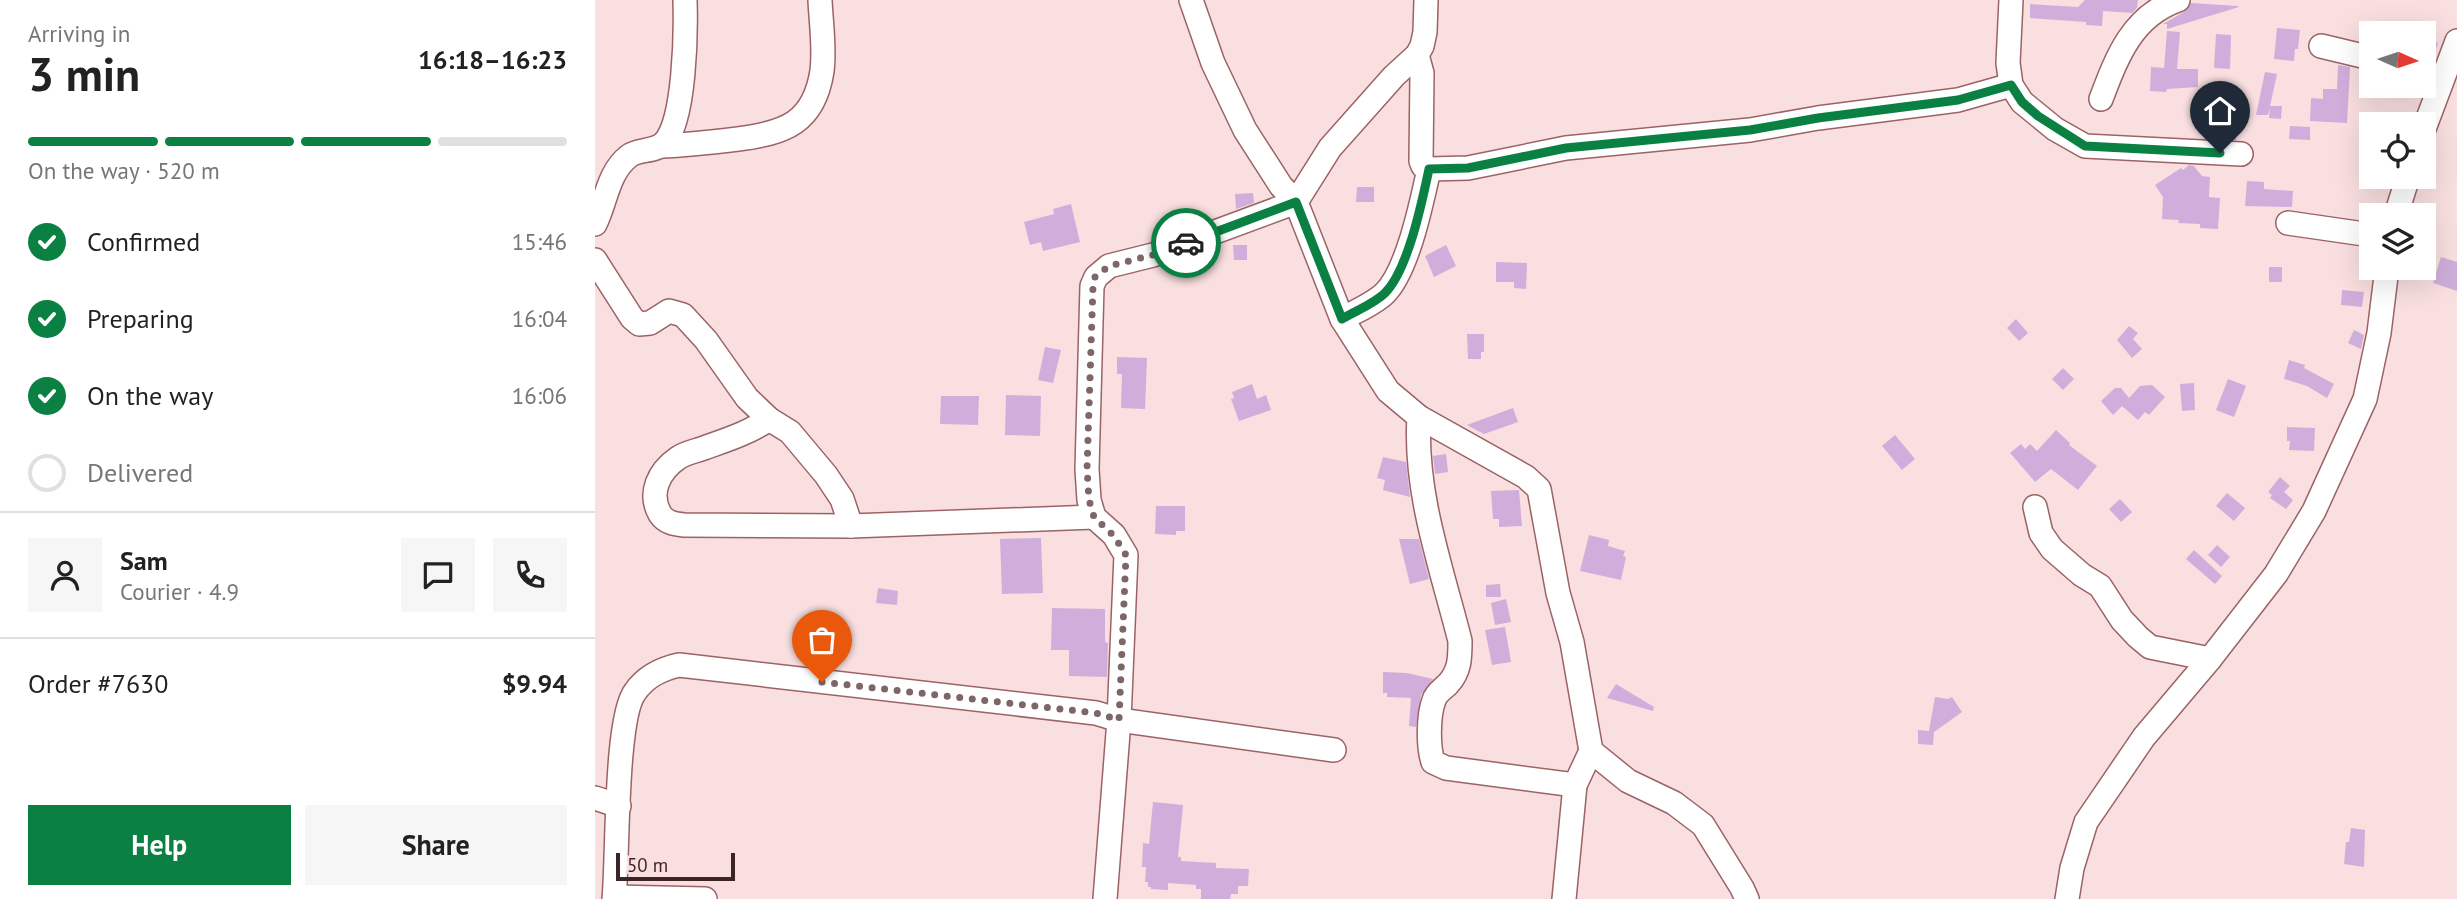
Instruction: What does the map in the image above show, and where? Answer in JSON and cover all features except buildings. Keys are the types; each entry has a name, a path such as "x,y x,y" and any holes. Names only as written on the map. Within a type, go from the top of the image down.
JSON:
{"street":[{"path":"662,146 672,132 678,112 685,0"},
{"path":"595,224 611,181 631,154 662,146 764,136 797,122 809,110 820,82 820,0"},
{"path":"1191,0 1213,63 1245,130 1281,186 1296,202 1342,319 1388,391 1419,417 1525,477 1539,489 1558,593 1572,642 1591,751 1575,785 1564,899"},
{"path":"1105,899 1119,720 1126,555 1114,536 1094,517 1089,500 1087,469 1095,277 1109,266 1153,255 1296,202 1336,140 1394,76 1417,55 1425,32 1426,0"},
{"path":"2011,0 2008,63 2011,85 2022,102 2038,116 2085,146 2241,154"},
{"path":"2101,99 2120,51 2160,6 2178,0"},
{"path":"2436,73 2457,41"},
{"path":"2321,46 2359,55"},
{"path":"1417,55 1422,73 1421,161 1423,166 1429,169 1468,168 1566,148 1750,130 1818,118 1958,100 2011,85"},
{"path":"1342,319 1382,296 1390,287 1415,231 1429,169"},
{"path":"2288,223 2359,233"},
{"path":"595,260 632,318 639,324 650,323 669,311 683,315 706,340 747,398 769,419 790,432 826,475 842,499 852,526"},
{"path":"2067,899 2072,868 2086,822 2144,737 2210,659 2276,573 2314,512 2365,399 2379,333 2386,280"},
{"path":"1419,417 1417,443 1422,488 1460,641 1460,660 1456,674 1433,701 1429,749 1433,762 1446,768 1575,785"},
{"path":"769,419 747,432 679,457 663,471 655,487 657,507 663,518 684,525 852,526 1094,517"},
{"path":"2035,507 2041,533 2052,549 2082,575 2100,586 2122,620 2138,637 2150,647 2210,659"},
{"path":"705,899 615,898 624,723 633,693 652,674 679,664 1096,713 1119,720 1334,750"},
{"path":"1591,751 1628,781 1674,803 1703,825 1747,899"},
{"path":"595,798 619,806"}],"way so far":[{"path":"822,682 1096,713 1119,720 1126,555 1114,536 1094,517 1089,500 1087,469 1093,286 1095,277 1109,266 1186,243"}],"route":[{"path":"1186,243 1296,202 1342,319 1382,296 1390,287 1415,231 1429,169 1468,168 1566,148 1750,130 1818,118 1958,100 2011,85 2022,102 2038,116 2085,146 2220,153"}]}
